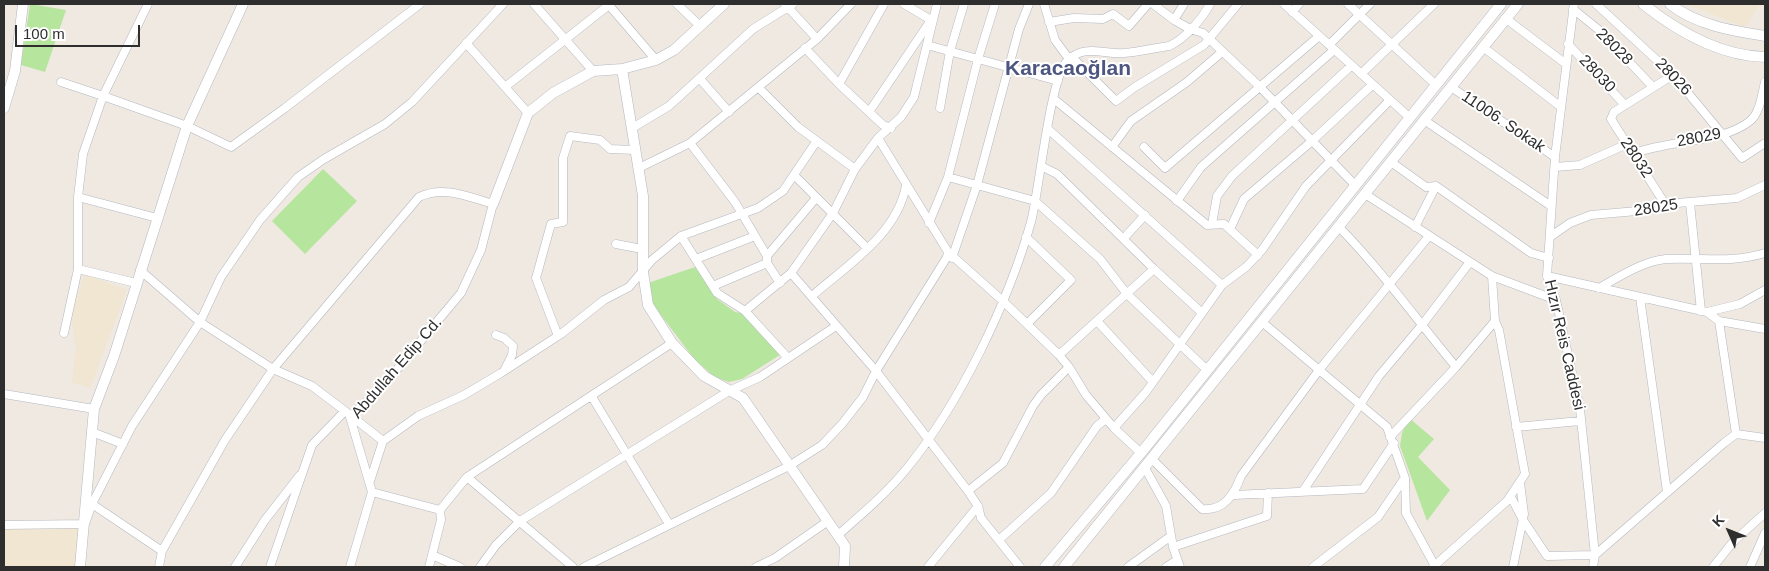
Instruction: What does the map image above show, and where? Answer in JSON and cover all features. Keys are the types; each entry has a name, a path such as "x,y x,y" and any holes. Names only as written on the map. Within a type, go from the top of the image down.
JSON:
{"main road":[{"path":"4,108 15,71 23,4"},
{"path":"80,567 94,409 114,356 187,126 243,4"},
{"path":"493,204 528,113 553,93 593,71 622,69 656,60 674,50 724,4"},
{"path":"1045,567 1141,454 1435,84 1501,4"},
{"path":"1064,567 1518,4"},
{"path":"1644,4 1665,21 1706,42 1744,56 1765,57"},
{"path":"1670,4 1679,11 1728,30 1765,36"},
{"path":"622,69 634,127 634,150 643,196 642,272 648,305 672,343 704,376 743,398 845,546 844,567"}],"street":[{"path":"64,333 78,269 78,197 83,154 104,96 148,4"},
{"path":"61,82 187,126 230,147 285,108 420,4"},
{"path":"4,525 85,524 92,504 123,444 200,322 221,277 260,220 298,177 324,159 385,124 412,102 503,4"},
{"path":"534,4 593,71"},
{"path":"505,86 609,4 656,60"},
{"path":"677,4 700,26"},
{"path":"639,168 690,143 806,48 851,4"},
{"path":"839,84 884,4"},
{"path":"904,4 931,20"},
{"path":"745,311 791,273 833,213 855,169 878,138 901,117 914,97 931,20 937,4"},
{"path":"940,108 950,51 964,4"},
{"path":"929,223 948,177 978,59 995,4"},
{"path":"584,567 789,466 822,445 863,398 876,371 950,255 977,185 1008,67 1019,29 1029,4"},
{"path":"1044,4 1056,40 1070,58 1116,102 1135,87 1204,45 1238,4"},
{"path":"1049,22 1074,18 1103,19 1113,14 1130,26 1148,4"},
{"path":"1174,20 1184,4"},
{"path":"838,536 907,469 929,439 1004,302 1026,237 1035,201 1058,81 1061,71 1070,58 1078,52 1086,51 1123,54 1169,46 1176,43 1190,29 1210,4"},
{"path":"1284,4 1409,117"},
{"path":"1292,12 1299,4"},
{"path":"1348,4 1435,84"},
{"path":"1178,201 1201,167 1275,104 1331,48 1370,4"},
{"path":"1361,74 1434,4"},
{"name":"28026","path":"1596,4 1673,75 1725,134 1742,158 1765,143"},
{"path":"634,127 669,106 753,29 789,5 816,39"},
{"path":"1158,5 1174,20 1190,29 1203,33 1209,38 1259,86 1355,186"},
{"name":"Hızır Reis Caddesi","path":"1574,6 1555,157 1547,276 1556,300 1580,420 1595,554 1593,567"},
{"name":"28028","path":"1574,6 1654,87"},
{"path":"1506,18 1566,64"},
{"path":"869,112 931,20"},
{"path":"1144,147 1165,168 1318,36"},
{"path":"466,44 528,113"},
{"path":"927,44 1058,81"},
{"name":"28030","path":"1568,44 1625,105"},
{"path":"1483,47 1561,107"},
{"path":"806,48 839,84 883,125 891,128"},
{"path":"1112,147 1131,121 1187,82 1222,52"},
{"path":"1212,224 1217,196 1232,176 1351,66"},
{"path":"1625,105 1673,75"},
{"path":"700,79 729,112"},
{"name":"28029","path":"1634,153 1653,146 1725,134 1751,121 1759,107 1765,82"},
{"path":"1230,229 1244,199 1312,141 1372,85"},
{"name":"11006. Sokak","path":"1451,87 1555,157"},
{"path":"759,88 798,127 855,169"},
{"path":"1054,99 1206,225 1224,224 1258,254"},
{"path":"1114,428 1153,382 1178,344 1222,285 1246,267 1258,254 1306,186 1390,100"},
{"name":"28032","path":"1625,105 1614,112 1611,119 1665,204"},
{"path":"1424,120 1551,206"},
{"path":"1048,129 1222,285"},
{"path":"558,336 536,278 551,224 563,222 563,158 570,136 600,140 610,150 634,150"},
{"path":"878,138 950,255 1004,302 1059,355 1070,367 1086,395 1114,428 1141,454"},
{"path":"370,481 383,441 418,416 464,395 558,336 604,300 629,287 652,260 681,236 758,208 784,191 796,176 816,142"},
{"path":"690,143 741,213 780,283"},
{"path":"1555,167 1580,165 1627,144"},
{"path":"1391,162 1426,187 1436,186 1531,254 1549,258"},
{"path":"1041,166 1057,174 1201,312"},
{"path":"796,176 867,248"},
{"path":"948,177 1035,201 1100,259 1127,294 1207,370"},
{"path":"812,296 867,248 891,222 906,185"},
{"name":"28025","path":"1550,236 1570,223 1591,215 1637,211 1665,204 1737,198 1765,185"},
{"path":"1415,227 1436,186"},
{"path":"159,567 162,551 225,440 273,369 419,197 431,191 452,192 493,204"},
{"path":"1365,194 1492,276 1556,300"},
{"path":"78,197 157,218"},
{"path":"713,286 767,260 816,198"},
{"path":"1690,203 1704,311"},
{"name":"Abdullah Edip Cd.","path":"350,567 372,492 347,414 384,385 461,293 481,250 493,204"},
{"path":"1124,238 1144,215"},
{"path":"1338,227 1371,259 1388,285 1456,367"},
{"path":"681,236 717,293 745,311 788,358"},
{"path":"696,259 755,236"},
{"path":"1234,495 1241,476 1319,370 1429,236"},
{"path":"1026,237 1071,280 1027,324"},
{"path":"616,244 642,249"},
{"path":"1599,288 1650,263 1665,259 1719,261 1765,253"},
{"path":"1303,491 1379,376 1422,326 1470,262"},
{"path":"78,269 136,283"},
{"path":"1059,355 1154,269"},
{"path":"140,270 200,322 273,369 312,386 383,441"},
{"path":"791,273 876,371 929,439 978,506 981,518 1000,539 1020,567"},
{"path":"1262,322 1387,427 1405,478 1406,513 1434,566 1483,525 1511,497 1525,474 1499,330 1495,321 1492,276"},
{"path":"1547,276 1704,311 1719,321 1765,329"},
{"path":"1704,311 1740,304 1765,290"},
{"path":"1640,297 1667,492"},
{"path":"1097,321 1153,382"},
{"path":"1152,459 1202,509 1213,510 1234,495 1363,489 1392,440 1495,321"},
{"path":"1719,321 1736,434"},
{"path":"480,567 496,545 520,521 729,391 760,377 836,326"},
{"path":"496,336 504,338 513,346 512,355 504,371"},
{"path":"429,567 441,520 440,510 467,477 672,343"},
{"path":"968,491 1003,463 1033,406 1041,395 1070,367"},
{"path":"4,394 94,409"},
{"path":"592,397 670,524"},
{"path":"270,567 312,445 347,414"},
{"path":"1000,539 1051,493 1097,426 1106,419"},
{"path":"1516,427 1580,420"},
{"path":"92,432 123,444"},
{"path":"1511,497 1523,520 1547,556 1595,554 1736,434 1765,438"},
{"path":"1145,468 1163,500 1179,564"},
{"path":"235,567 265,520 304,469"},
{"path":"467,477 573,567"},
{"path":"1313,567 1378,517 1405,478"},
{"path":"1513,567 1524,514 1520,483"},
{"path":"372,492 440,510"},
{"path":"1173,546 1267,516 1268,493"},
{"path":"92,504 162,551"},
{"path":"928,567 978,506"},
{"path":"1713,567 1733,542 1764,516"},
{"path":"756,567 775,558 828,521"},
{"path":"1750,567 1765,533"},
{"path":"1128,567 1171,536"},
{"path":"432,555 460,567"},
{"path":"770,567 775,558"},
{"path":"1166,567 1179,564 1188,567"}],"shaded area":[{"path":"1686,4 1760,4 1745,27"},
{"path":"84,274 127,290 90,388 72,382 76,347 71,318"},
{"path":"76,527 84,535 79,567 4,567 4,528"}],"green space":[{"path":"30,4 66,10 45,72 21,65"},
{"path":"323,169 357,201 305,254 272,221"},
{"path":"695,267 717,299 735,312 746,314 783,353 742,379 729,382 715,377 695,360 651,302 648,283"},
{"path":"1409,418 1434,439 1418,457 1450,490 1427,521 1400,446 1402,433"}],"district":[{"name":"Karacaoğlan","path":"1068,69"}]}
